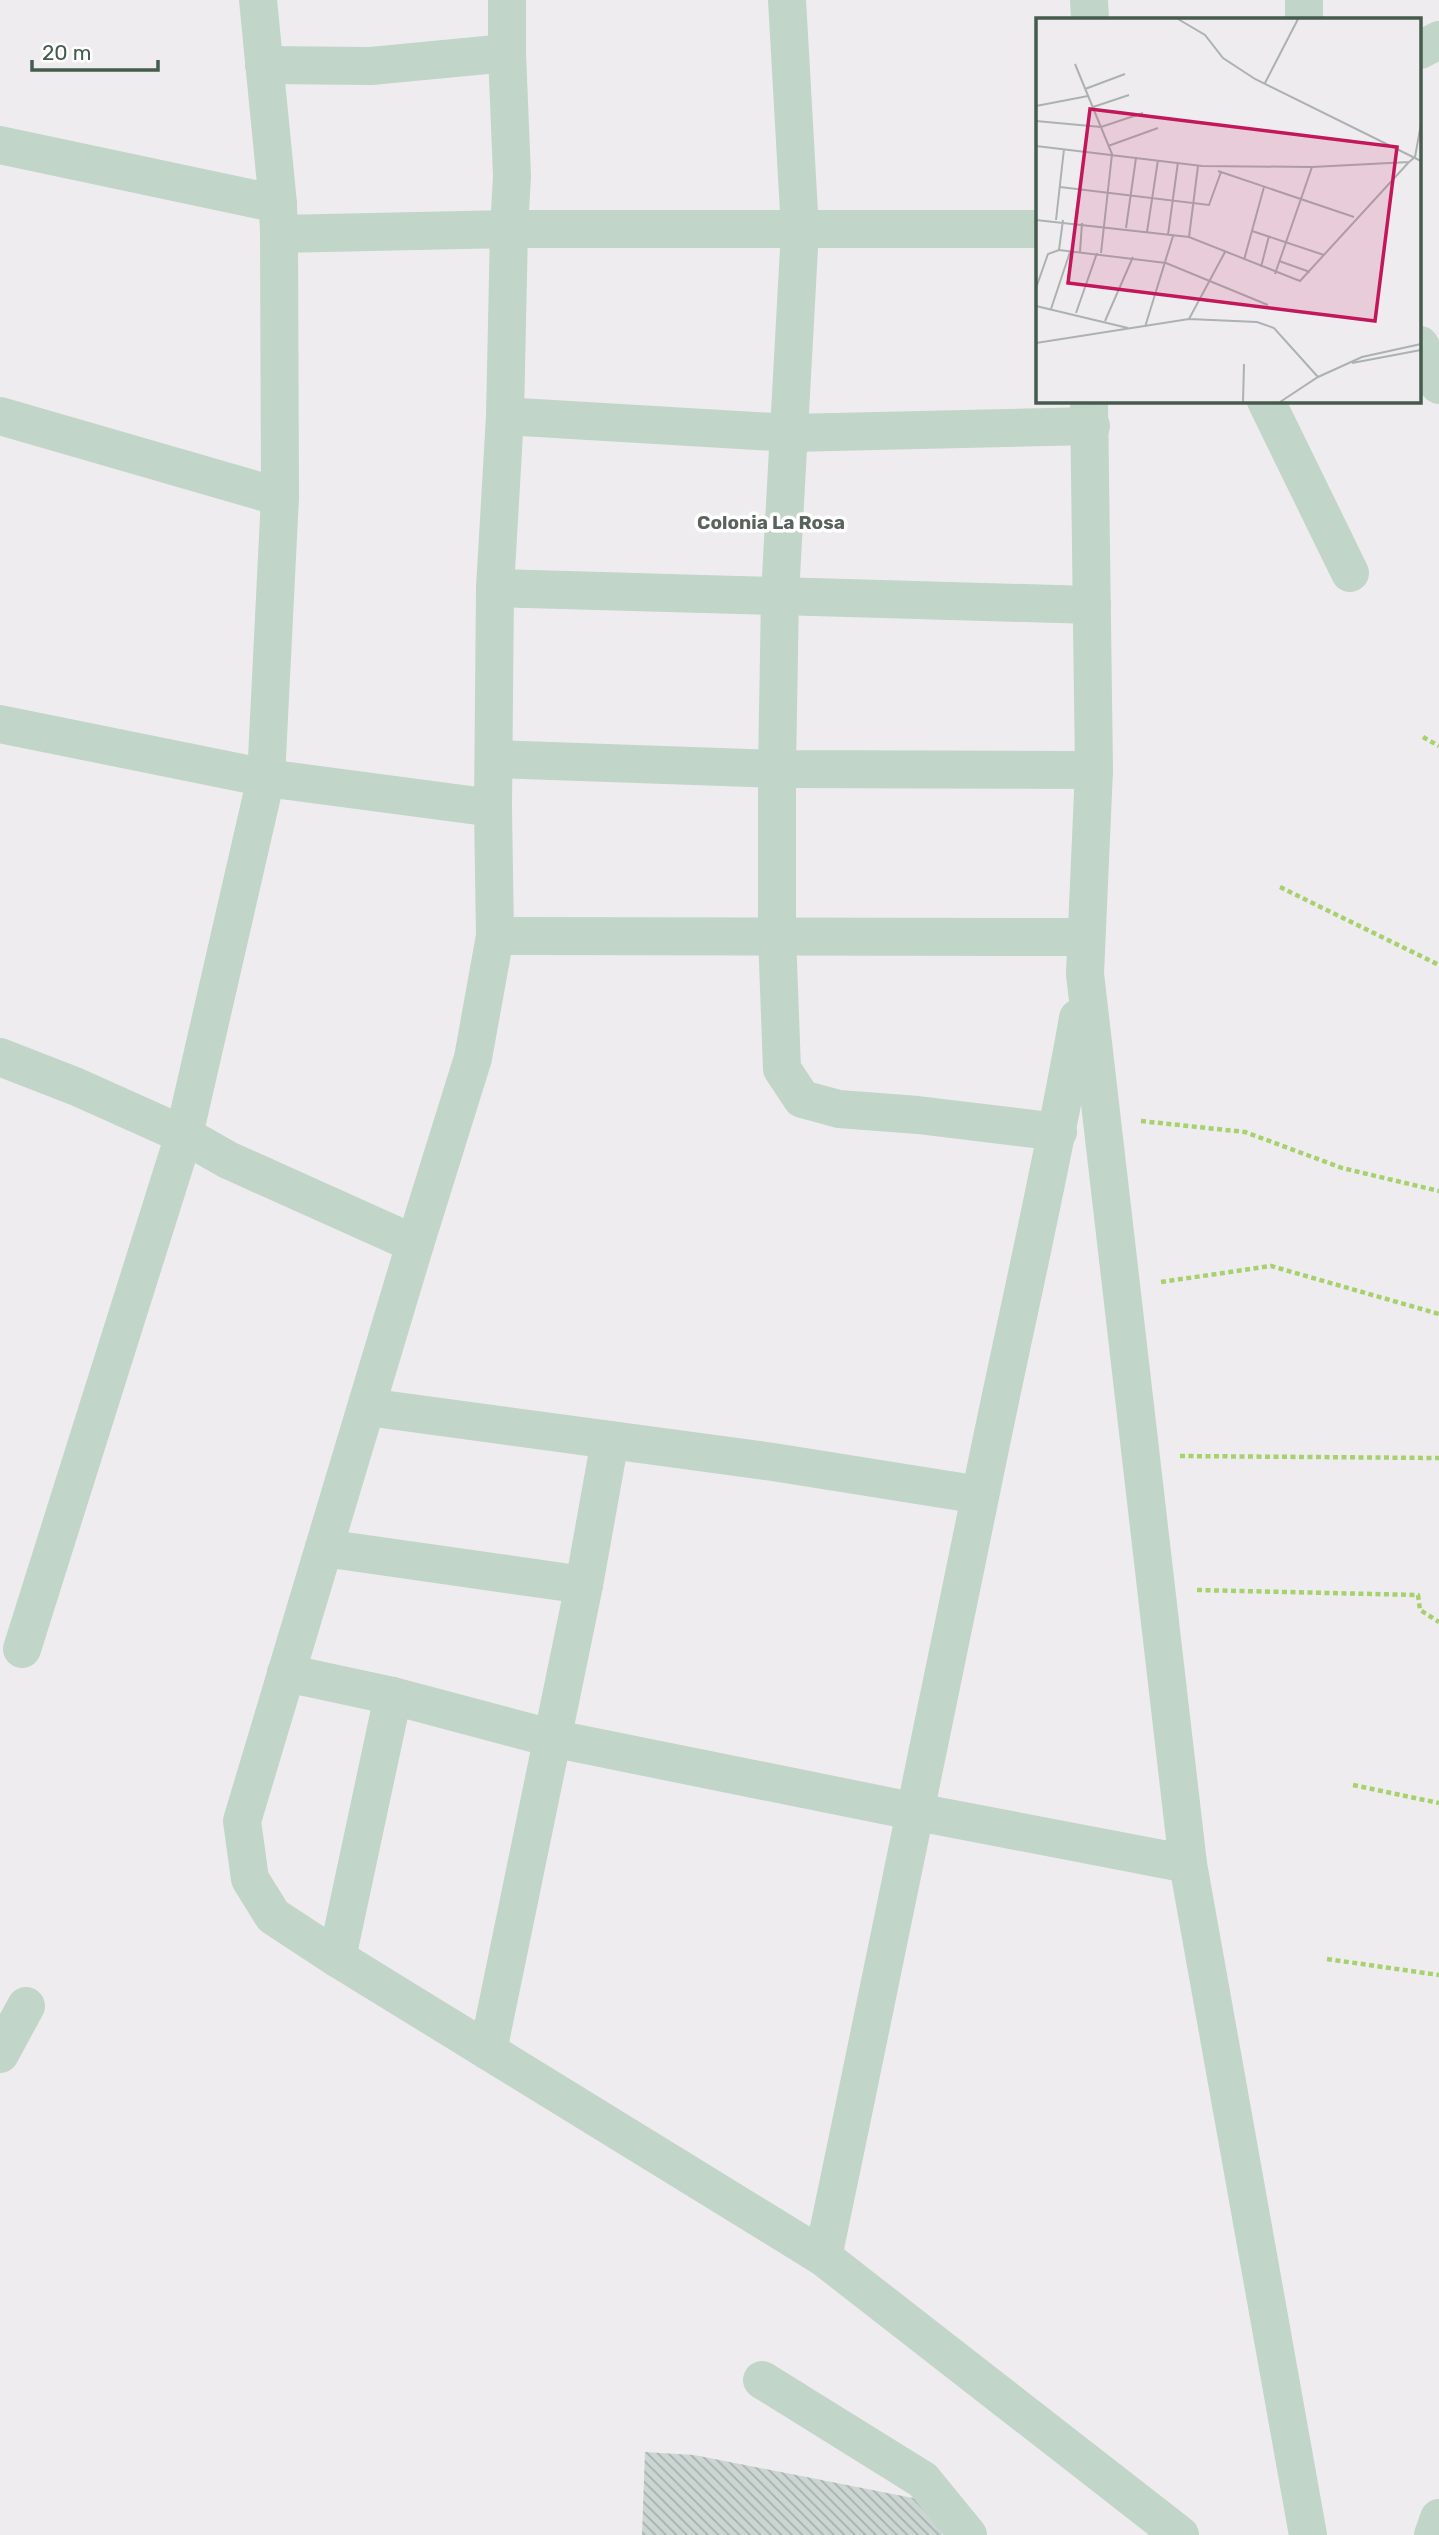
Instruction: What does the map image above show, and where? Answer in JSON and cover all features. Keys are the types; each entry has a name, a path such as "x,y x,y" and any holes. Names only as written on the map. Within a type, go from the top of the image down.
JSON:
{"street":[{"path":"22,1649 184,1135 266,778 280,497 278,219 258,0"},
{"path":"507,0 512,176 505,415 495,588 492,808 495,936 473,1058 242,1821 250,1879 273,1916 823,2257 1180,2535"},
{"path":"787,0 800,230 780,595 777,769 782,1069 802,1098 839,1109 918,1115 1058,1132"},
{"path":"1089,0 1090,18"},
{"path":"1304,0 1304,18"},
{"path":"1422,49 1439,40"},
{"path":"264,65 370,66 507,54"},
{"path":"0,145 278,219 509,229 1036,229"},
{"path":"1422,349 1439,385"},
{"path":"1266,402 1350,573"},
{"path":"505,415 790,433 1090,413 1094,769 1086,955 1058,1132 980,1495 917,1812 823,2257"},
{"path":"0,416 280,497"},
{"path":"495,588 1092,605"},
{"path":"0,724 266,778 492,808"},
{"path":"494,760 777,769 1094,769"},
{"path":"495,936 778,935 1086,955"},
{"path":"1086,955 1102,1117 1188,1864 1308,2535"},
{"path":"0,1058 78,1087 184,1135 228,1160 415,1244"},
{"path":"367,1407 773,1462 980,1495"},
{"path":"488,2051 584,1585 610,1440"},
{"path":"324,1548 584,1585"},
{"path":"286,1673 393,1696 551,1738 1188,1864"},
{"path":"337,1958 393,1696"},
{"path":"0,2054 26,2006"},
{"path":"762,2380 923,2480 968,2535"},
{"path":"1433,2535 1439,2518"}],"path":[{"path":"1423,737 1439,746"},
{"path":"1280,887 1439,965"},
{"path":"1102,1117 1245,1132 1342,1168 1439,1191"},
{"path":"1122,1287 1271,1266 1439,1314"},
{"path":"1141,1456 1439,1458"},
{"path":"1157,1589 1418,1595 1420,1610 1439,1622"},
{"path":"1353,1785 1439,1803"},
{"path":"1327,1959 1439,1975"}],"building":[{"path":"645,2452 694,2455 928,2501 943,2527 942,2535 642,2535"}],"district":[{"name":"Colonia La Rosa","path":"771,522"}]}
